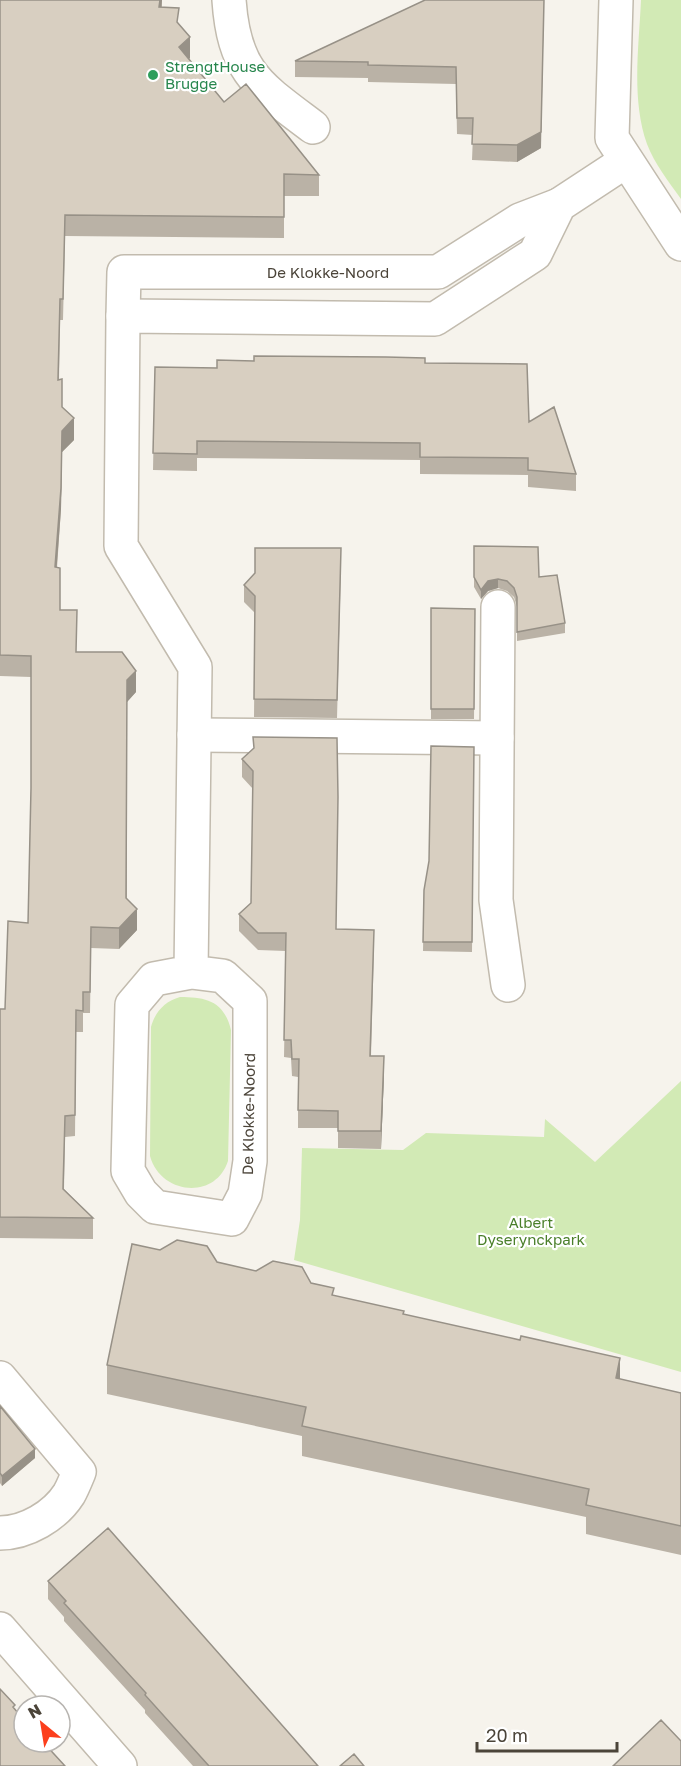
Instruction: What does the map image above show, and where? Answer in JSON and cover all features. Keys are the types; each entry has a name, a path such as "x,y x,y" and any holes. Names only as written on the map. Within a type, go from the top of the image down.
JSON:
{"street":[{"path":"230,0 230,16 237,50 249,72 266,91 313,127"},
{"path":"616,0 612,138 681,244"},
{"name":"De Klokke-Noord","path":"191,972 195,667 122,546 124,272 438,272 520,220 559,205 626,161"},
{"path":"123,316 435,319 535,254 559,205"},
{"path":"498,607 496,900 508,985"},
{"path":"194,735 497,738"},
{"name":"De Klokke-Noord","path":"191,972 223,976 250,1001 250,1161 245,1194 232,1219 155,1207 141,1193 128,1171 132,1005 154,979 191,972"},
{"path":"0,1378 79,1472 68,1496 40,1523 10,1533 0,1533"},
{"path":"0,1629 120,1766"}],"green space":[{"path":"641,0 681,0 681,199 654,158 642,127 637,72"},
{"path":"180,997 198,998 213,1003 224,1013 231,1030 228,1161 221,1174 212,1182 200,1187 188,1188 176,1185 165,1178 156,1169 150,1156 151,1027 161,1008"},
{"name":"Albert Dyserynckpark","path":"681,1081 681,1372 294,1260 300,1220 302,1148 403,1150 426,1133 544,1137 545,1119 595,1162"}],"building":[{"path":"0,0 160,0 159,7 179,8 177,22 190,37 179,47 224,102 246,84 319,175 284,174 284,217 65,215 58,380 62,379 62,407 74,418 62,431 61,488 55,567 60,568 60,610 77,610 76,652 122,652 136,671 127,680 126,898 137,909 119,928 91,927 90,992 83,992 83,1011 76,1010 75,1115 65,1116 63,1189 93,1218 0,1217 0,1009 5,1009 8,921 28,923 31,656 0,655"},
{"path":"425,0 544,0 541,132 517,145 472,144 473,118 457,118 456,67 295,61"},
{"path":"254,356 425,358 425,363 527,364 529,422 554,407 576,474 528,470 528,458 420,457 420,443 197,441 197,454 153,453 155,367 217,368 217,360 254,361"},
{"path":"474,546 538,547 539,577 557,575 565,623 517,632 517,597 514,588 507,581 498,579 488,581 481,590 474,577"},
{"path":"255,548 341,548 337,700 254,699 255,596 244,585 255,573"},
{"path":"431,608 475,609 474,709 431,709"},
{"path":"253,737 337,738 336,929 374,930 370,1056 384,1056 381,1131 338,1131 338,1111 298,1110 299,1059 292,1059 291,1040 284,1040 286,933 258,933 239,914 251,903 253,771 242,759 254,748"},
{"path":"431,746 474,747 472,942 423,942 424,890 429,861"},
{"path":"177,1240 207,1246 217,1262 256,1271 273,1261 302,1267 311,1283 334,1288 332,1295 404,1311 403,1314 520,1340 521,1336 620,1358 616,1378 681,1393 681,1526 586,1505 589,1489 302,1426 306,1407 107,1365 132,1244 160,1250"},
{"path":"0,1406 35,1449 2,1476 0,1473"},
{"path":"108,1528 318,1766 209,1766 145,1695 146,1693 64,1603 66,1601 48,1581"},
{"path":"0,1689 12,1702 12,1754 54,1754 65,1766 0,1766"},
{"path":"661,1720 681,1741 681,1766 613,1766"},
{"path":"354,1754 364,1766 340,1766"}],"place":[{"name":"StrengtHouse Brugge","path":"153,75"}]}
